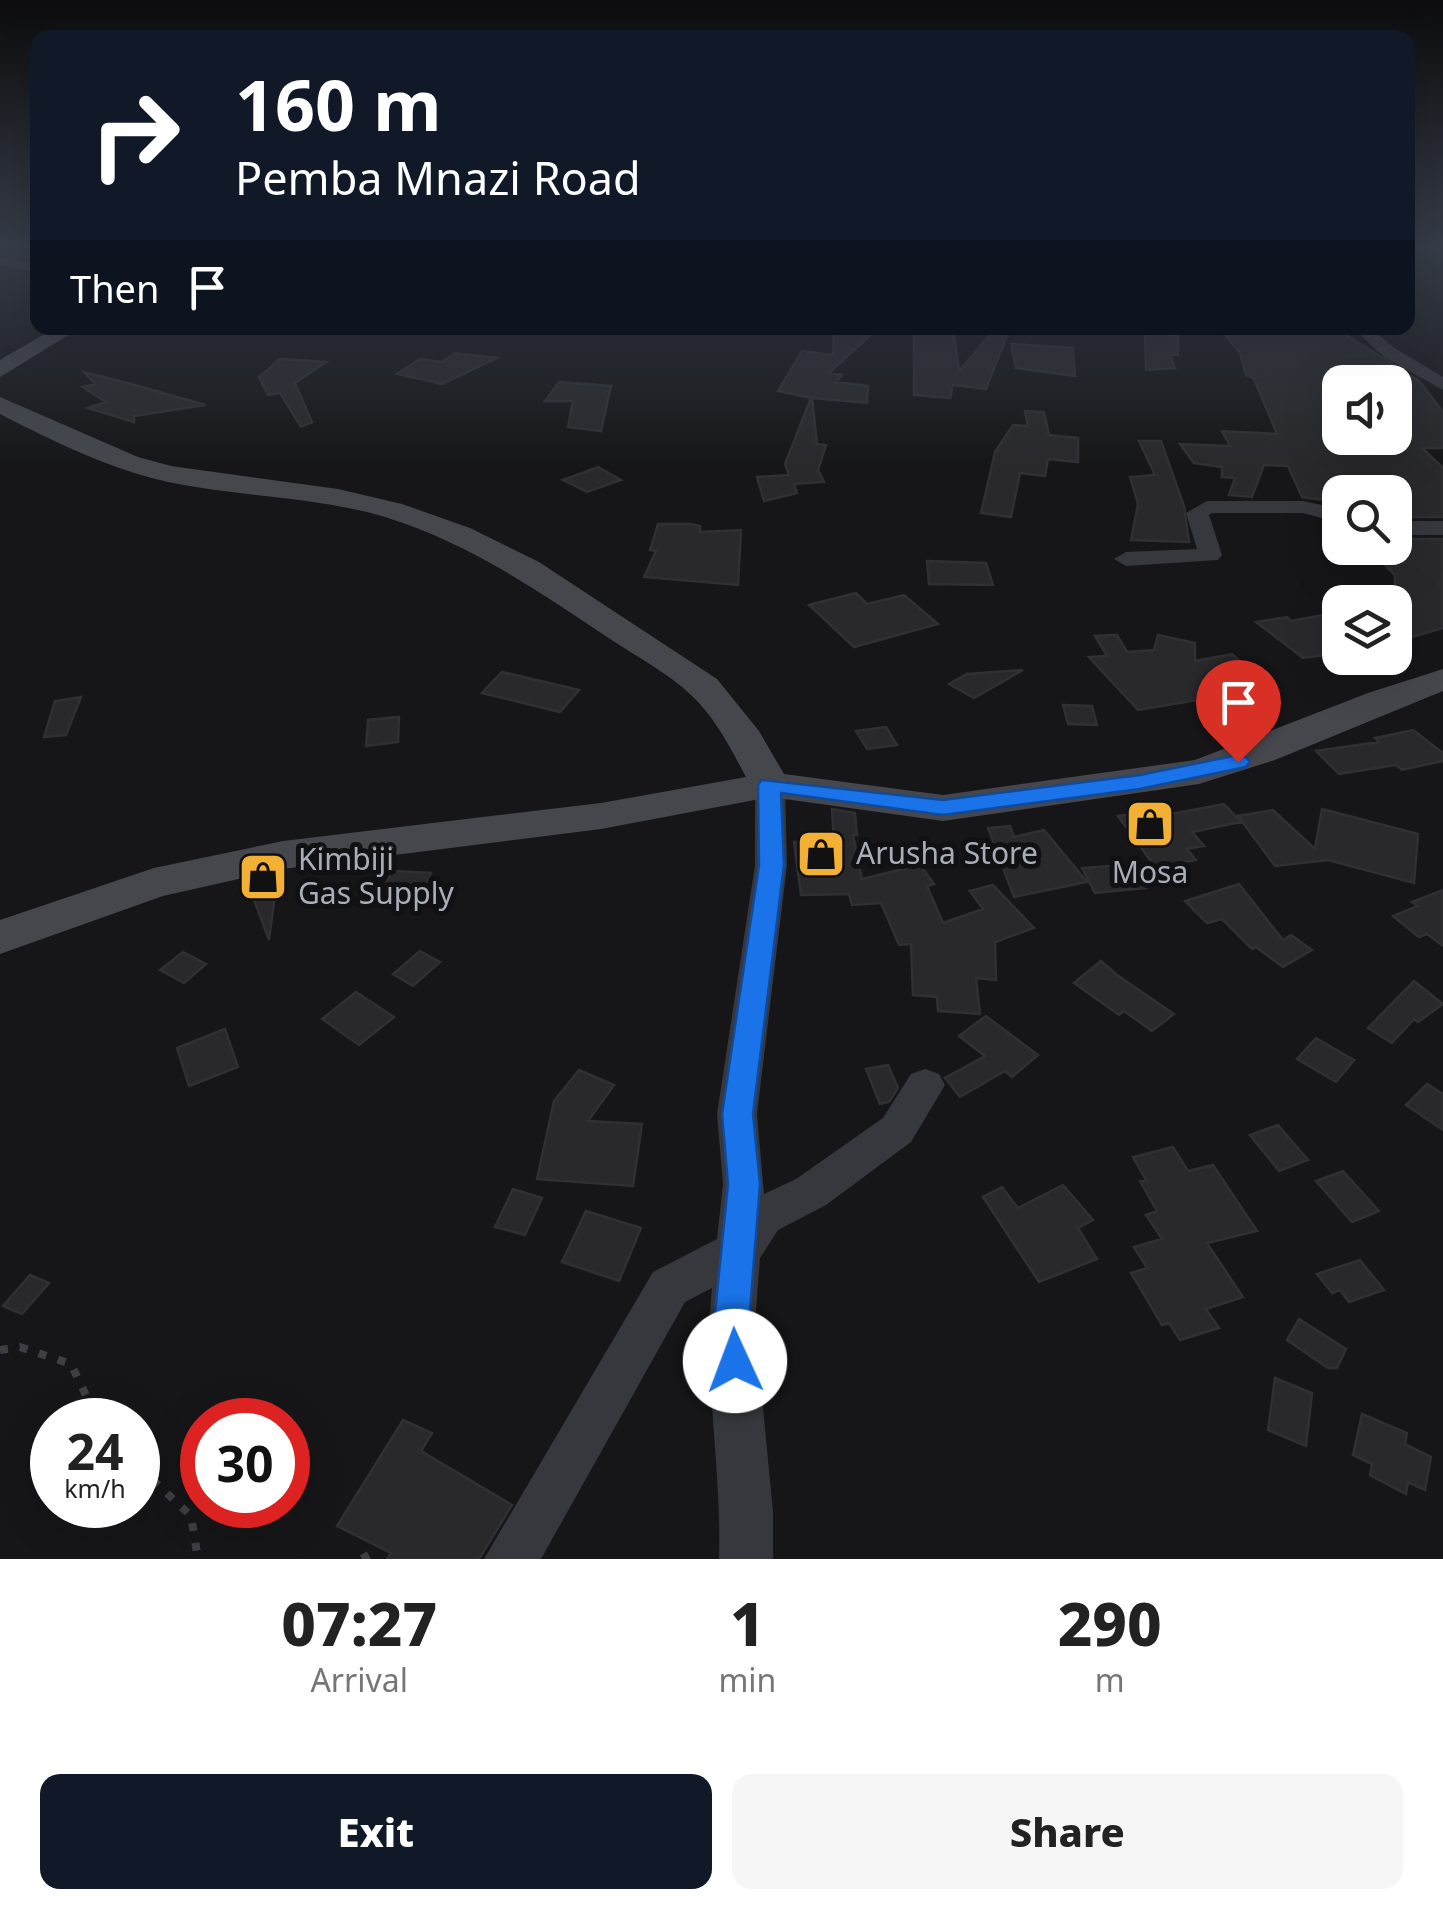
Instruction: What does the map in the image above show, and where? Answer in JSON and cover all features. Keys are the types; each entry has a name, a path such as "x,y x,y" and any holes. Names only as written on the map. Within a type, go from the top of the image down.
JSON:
{"street":[{"path":"0,370 58,335"},
{"path":"1369,335 1390,353 1443,385"},
{"path":"0,404 76,443 128,463 171,474 338,498 392,510 459,534 528,569 704,687 746,739 770,785 771,865 738,1114 744,1184 732,1323 746,1559"},
{"path":"1126,559 1210,555 1196,513 1207,507 1303,507 1322,512"},
{"path":"1412,528 1443,528"},
{"path":"0,937 154,883 283,855 601,816 770,785 943,808 1140,782 1238,762 1396,692 1443,680"},
{"path":"511,1559 669,1287 740,1250 764,1216 811,1192 897,1130 926,1085"}],"path":[{"path":"0,1350 20,1347 70,1364 87,1398"},
{"path":"160,1487 191,1516 198,1559"},
{"path":"362,1559 375,1552"}],"building":[{"path":"834,335 870,335 829,373 842,375 836,382 868,386 867,403 812,398 817,444 826,445 818,470 824,482 794,484 797,493 764,501 757,477 789,475 785,464 811,398 778,391 802,351 833,355"},
{"path":"914,335 954,335 959,371 990,335 1007,335 986,389 953,385 950,398 914,395"},
{"path":"1145,335 1178,336 1178,355 1170,355 1175,368 1146,370"},
{"path":"1225,335 1346,335 1394,365 1322,365 1322,455 1412,455 1412,377 1419,381 1443,412 1443,448 1422,448 1443,468 1443,517 1412,517 1412,475 1322,475 1322,500 1302,497 1288,466 1264,465 1252,497 1229,495 1235,478 1222,477 1222,467 1194,463 1180,444 1230,446 1222,431 1277,434 1254,379 1246,375 1240,353"},
{"path":"1011,344 1073,348 1075,376 1016,368"},
{"path":"455,353 497,358 442,384 397,374 420,359 442,362"},
{"path":"280,359 326,362 295,383 312,422 301,427 280,393 268,395 259,377"},
{"path":"84,372 206,405 134,416 134,422 88,408 106,402 83,387 95,384"},
{"path":"559,382 611,386 601,431 568,427 573,401 545,401"},
{"path":"1025,411 1044,412 1049,435 1078,438 1078,462 1048,459 1045,476 1020,473 1011,517 981,513 995,452 1013,425 1028,426"},
{"path":"1139,441 1161,441 1184,506 1189,542 1131,540 1138,504 1130,477 1155,475"},
{"path":"598,467 621,480 587,492 563,480"},
{"path":"658,524 691,524 700,526 700,532 741,530 738,585 644,577 656,551 650,550"},
{"path":"1412,539 1443,539 1443,628 1412,637 1412,585 1395,585 1395,575 1385,565 1412,565"},
{"path":"927,561 986,563 993,585 929,584"},
{"path":"856,593 867,604 904,595 938,624 854,647 809,605"},
{"path":"1322,615 1322,655 1303,658 1256,622 1287,617 1291,621"},
{"path":"1117,635 1127,652 1154,650 1158,635 1195,643 1195,661 1232,654 1263,681 1238,684 1248,691 1209,705 1203,699 1138,710 1089,657 1107,656 1095,636"},
{"path":"1023,670 974,698 949,684 967,674"},
{"path":"502,672 579,690 560,712 482,693"},
{"path":"81,697 66,735 44,737 55,701"},
{"path":"1063,705 1092,706 1097,725 1068,724"},
{"path":"399,717 398,742 366,746 368,720"},
{"path":"886,727 897,745 867,749 856,731"},
{"path":"1413,730 1443,753 1443,761 1402,770 1396,765 1339,774 1316,751 1379,742 1375,738"},
{"path":"1224,804 1241,822 1192,832 1204,846 1187,849 1196,860 1155,867 1118,816 1157,811 1160,816"},
{"path":"832,809 855,813 857,835 853,835 862,879 920,865 934,884 927,886 943,923 983,909 970,891 993,885 1034,928 995,942 996,980 976,978 980,1014 938,1011 937,997 913,995 911,944 899,945 881,903 852,905 849,894 801,895 794,842 834,841"},
{"path":"1322,809 1418,834 1414,883 1328,860 1275,866 1238,816 1273,810 1315,849"},
{"path":"1010,826 1014,837 1044,830 1087,882 1014,897 988,828"},
{"path":"1135,864 1146,888 1095,893 1082,868"},
{"path":"392,871 431,873 418,905 377,902"},
{"path":"268,876 275,894 269,940 247,881"},
{"path":"1239,884 1283,940 1291,935 1312,950 1283,967 1256,947 1252,949 1222,919 1207,923 1185,901"},
{"path":"1443,890 1443,946 1427,934 1419,937 1393,916 1418,906 1412,902"},
{"path":"420,951 440,962 413,986 393,974"},
{"path":"183,952 206,964 184,983 160,970"},
{"path":"1101,961 1174,1014 1152,1031 1124,1011 1119,1015 1074,983"},
{"path":"1414,981 1443,1004 1418,1022 1414,1019 1392,1043 1368,1028"},
{"path":"356,992 394,1017 359,1045 322,1019"},
{"path":"986,1016 1038,1055 1012,1077 1005,1071 960,1097 945,1078 985,1056 959,1036"},
{"path":"225,1029 238,1067 189,1086 177,1048"},
{"path":"1316,1038 1354,1060 1336,1082 1297,1059"},
{"path":"888,1065 898,1088 889,1102 880,1104 866,1069"},
{"path":"579,1070 614,1085 588,1121 642,1124 633,1186 537,1179 554,1101"},
{"path":"1427,1084 1443,1094 1443,1130 1406,1105"},
{"path":"1278,1125 1308,1160 1279,1171 1250,1135"},
{"path":"1173,1147 1188,1171 1213,1165 1257,1231 1207,1243 1243,1297 1206,1309 1219,1328 1180,1340 1169,1323 1162,1325 1131,1273 1147,1268 1134,1247 1162,1239 1146,1215 1157,1211 1140,1181 1146,1180 1133,1157"},
{"path":"1343,1171 1379,1211 1352,1222 1316,1181"},
{"path":"1063,1185 1093,1220 1078,1228 1097,1259 1039,1282 983,1197 1002,1187 1018,1208"},
{"path":"513,1189 542,1198 525,1235 495,1227"},
{"path":"586,1211 641,1228 619,1281 562,1262"},
{"path":"1360,1260 1384,1290 1349,1302 1340,1290 1332,1293 1317,1274"},
{"path":"30,1275 49,1283 22,1314 3,1306"},
{"path":"1299,1319 1346,1349 1337,1368 1328,1368 1287,1340"},
{"path":"1275,1378 1312,1393 1306,1446 1268,1430"},
{"path":"1362,1414 1407,1433 1405,1444 1431,1457 1425,1490 1408,1482 1406,1494 1370,1475 1372,1464 1353,1455"},
{"path":"403,1420 432,1433 421,1451 512,1505 479,1559 387,1559 391,1553 337,1526"}],"place":[{"name":"Mosa","path":"1150,824"},
{"name":"Arusha Store","path":"821,854"},
{"name":"Kimbiji Gas Supply","path":"263,877"}],"route":[{"path":"735,1361 732,1323 744,1184 738,1114 771,865 770,785 943,808 1140,782 1238,762"}]}
